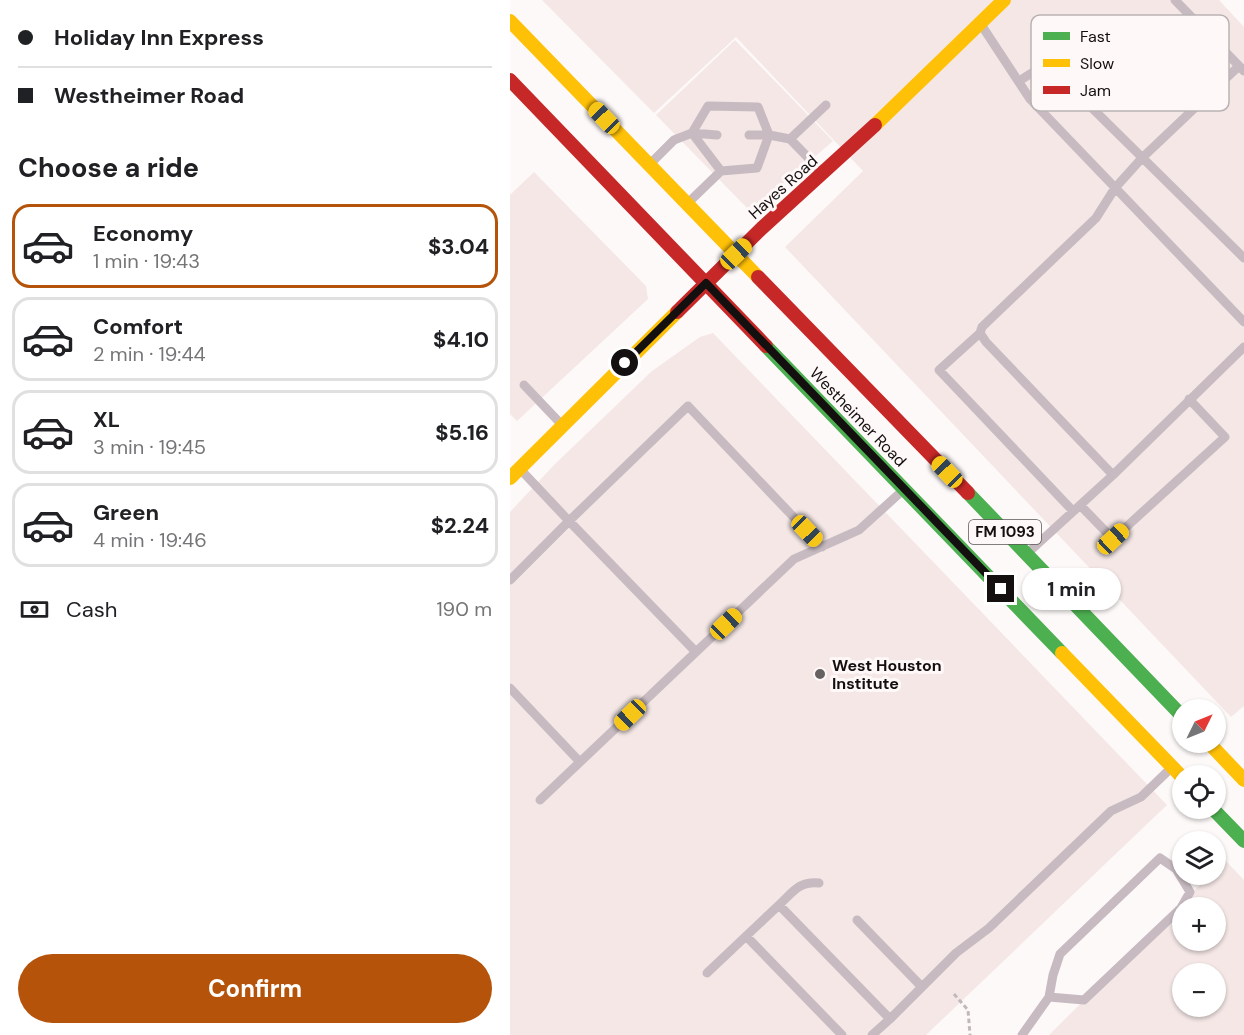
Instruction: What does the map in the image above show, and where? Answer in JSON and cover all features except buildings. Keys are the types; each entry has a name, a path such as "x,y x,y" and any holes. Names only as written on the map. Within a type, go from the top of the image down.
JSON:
{"main road":[{"name":"Hayes Road","path":"515,473 706,283 1004,0"},
{"name":"Westheimer Road","path":"510,21 1172,706"},
{"name":"Westheimer Road","path":"510,80 1172,767"},
{"path":"1218,753 1244,780"},
{"path":"1226,818 1244,827"},
{"path":"1222,819 1244,842"}],"lane":[{"path":"1175,0 1190,15"},
{"path":"980,23 1031,100"},
{"path":"1229,55 1242,68 1229,80"},
{"path":"1019,81 1031,73"},
{"path":"790,139 826,105"},
{"path":"687,204 721,171 757,168 769,135 758,107 708,106 692,133"},
{"path":"1041,111 1244,322"},
{"path":"1095,111 1244,258"},
{"path":"1189,399 1225,437 1113,539 1077,508 939,370 980,333 982,327 1096,218 1115,188 1142,158 1194,111"},
{"path":"649,165 674,140 692,133 717,135"},
{"path":"692,133 721,171"},
{"path":"749,135 769,135 790,139 822,173"},
{"path":"980,333 1113,475"},
{"path":"1027,554 1113,475 1244,347"},
{"path":"524,385 562,425"},
{"path":"510,580 688,406 822,547"},
{"path":"515,473 569,521 696,652"},
{"path":"540,800 794,559 859,530 904,489"},
{"path":"510,688 580,762"},
{"path":"872,1035 956,953 989,928 1111,811 1141,797 1172,767"},
{"path":"1022,1035 1049,997 1060,954 1160,858 1176,869 1190,892 1181,908 1084,1000 1049,997"},
{"path":"707,973 797,888 807,882 819,884"},
{"path":"779,905 890,1019"},
{"path":"856,920 922,987"},
{"path":"746,936 842,1035"}],"path":[{"path":"954,994 968,1010 970,1035"}],"shaded area":[{"path":"542,0 1219,0 1244,27 1244,706 1231,717 1226,712 1226,699 1214,699 785,247 863,171 736,37 654,113"},
{"path":"735,40 833,141 751,212 656,115"},
{"path":"534,172 646,286 648,299 517,421 510,414 510,195"},
{"path":"713,333 1167,805 926,1035 510,1035 510,512 554,465 652,371 700,337"},
{"path":"1226,861 1244,880 1244,1035 1049,1035 1172,913 1172,951 1226,951 1226,897 1188,897 1200,885 1226,885"}],"traffic: fast":[{"path":"766,346 1062,653"},
{"path":"968,493 1172,706"},
{"path":"1223,819 1244,841"}],"traffic: slow":[{"path":"875,125 1004,0"},
{"path":"510,21 758,277"},
{"path":"510,478 677,312"},
{"path":"1062,653 1172,767"},
{"path":"1218,753 1244,780"}],"traffic: jam":[{"path":"510,80 766,346"},
{"path":"677,312 762,228 875,125"},
{"path":"758,277 968,493"}],"place":[{"name":"West Houston Institute","path":"820,674"}],"route":[{"path":"625,363 706,283 1001,589"}]}
